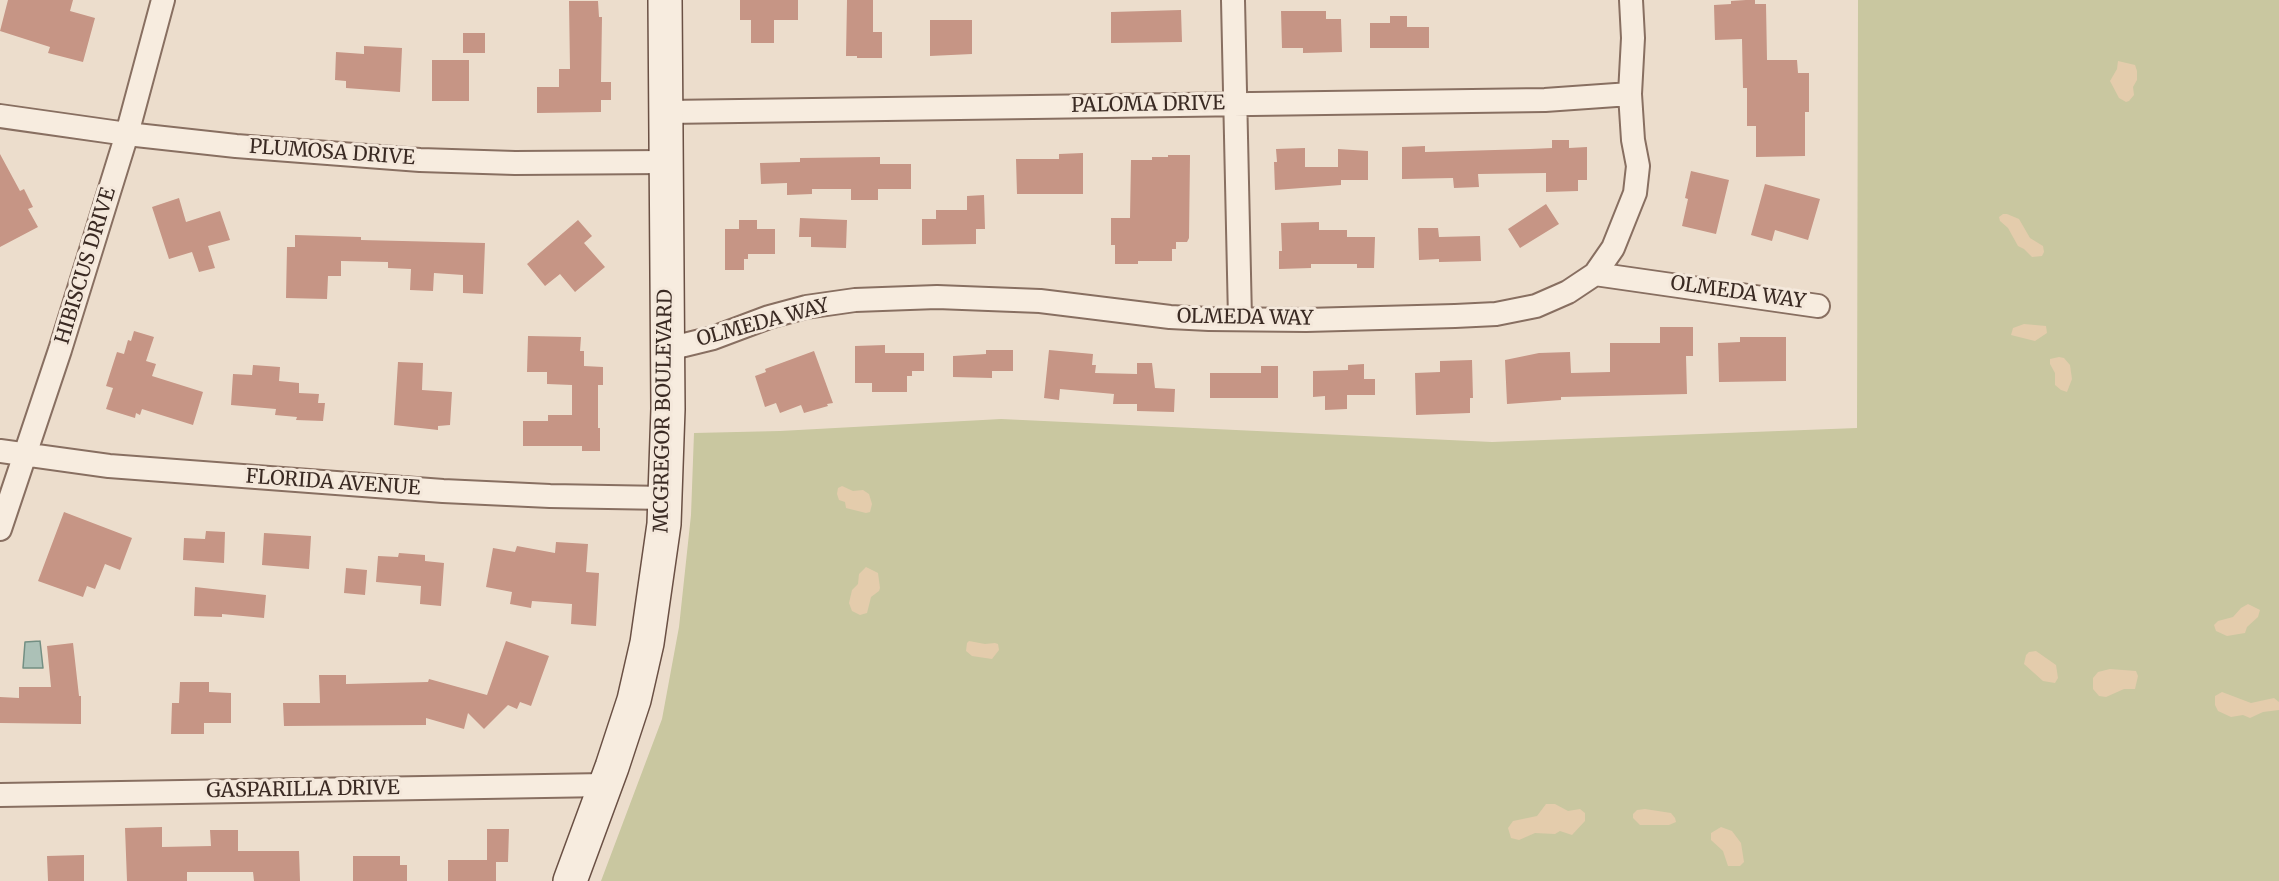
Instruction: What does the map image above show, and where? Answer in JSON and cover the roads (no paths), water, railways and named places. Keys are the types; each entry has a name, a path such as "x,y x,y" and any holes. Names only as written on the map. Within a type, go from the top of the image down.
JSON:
{"main road":[{"name":"MCGREGOR BOULEVARD","path":"570,881 634,700 647,643 666,498 668,349 665,0"}],"street":[{"name":"HIBISCUS DRIVE","path":"0,529 60,350 127,134 163,0"},
{"path":"1233,0 1240,319"},
{"path":"1596,274 1613,248 1635,193 1638,166 1633,140 1630,94 1633,38 1631,0"},
{"name":"PALOMA DRIVE","path":"666,112 1545,100 1630,94"},
{"name":"PLUMOSA DRIVE","path":"0,116 127,134 236,146 420,160 514,164 665,162"},
{"name":"OLMEDA WAY","path":"668,349 713,338 769,317 806,307 855,300 937,297 1040,301 1170,317 1240,319 1306,320 1496,314 1536,306 1568,292 1596,274 1818,306"},
{"name":"FLORIDA AVENUE","path":"0,451 109,466 443,491 620,499 666,498"},
{"name":"GASPARILLA DRIVE","path":"0,795 605,785"}]}
